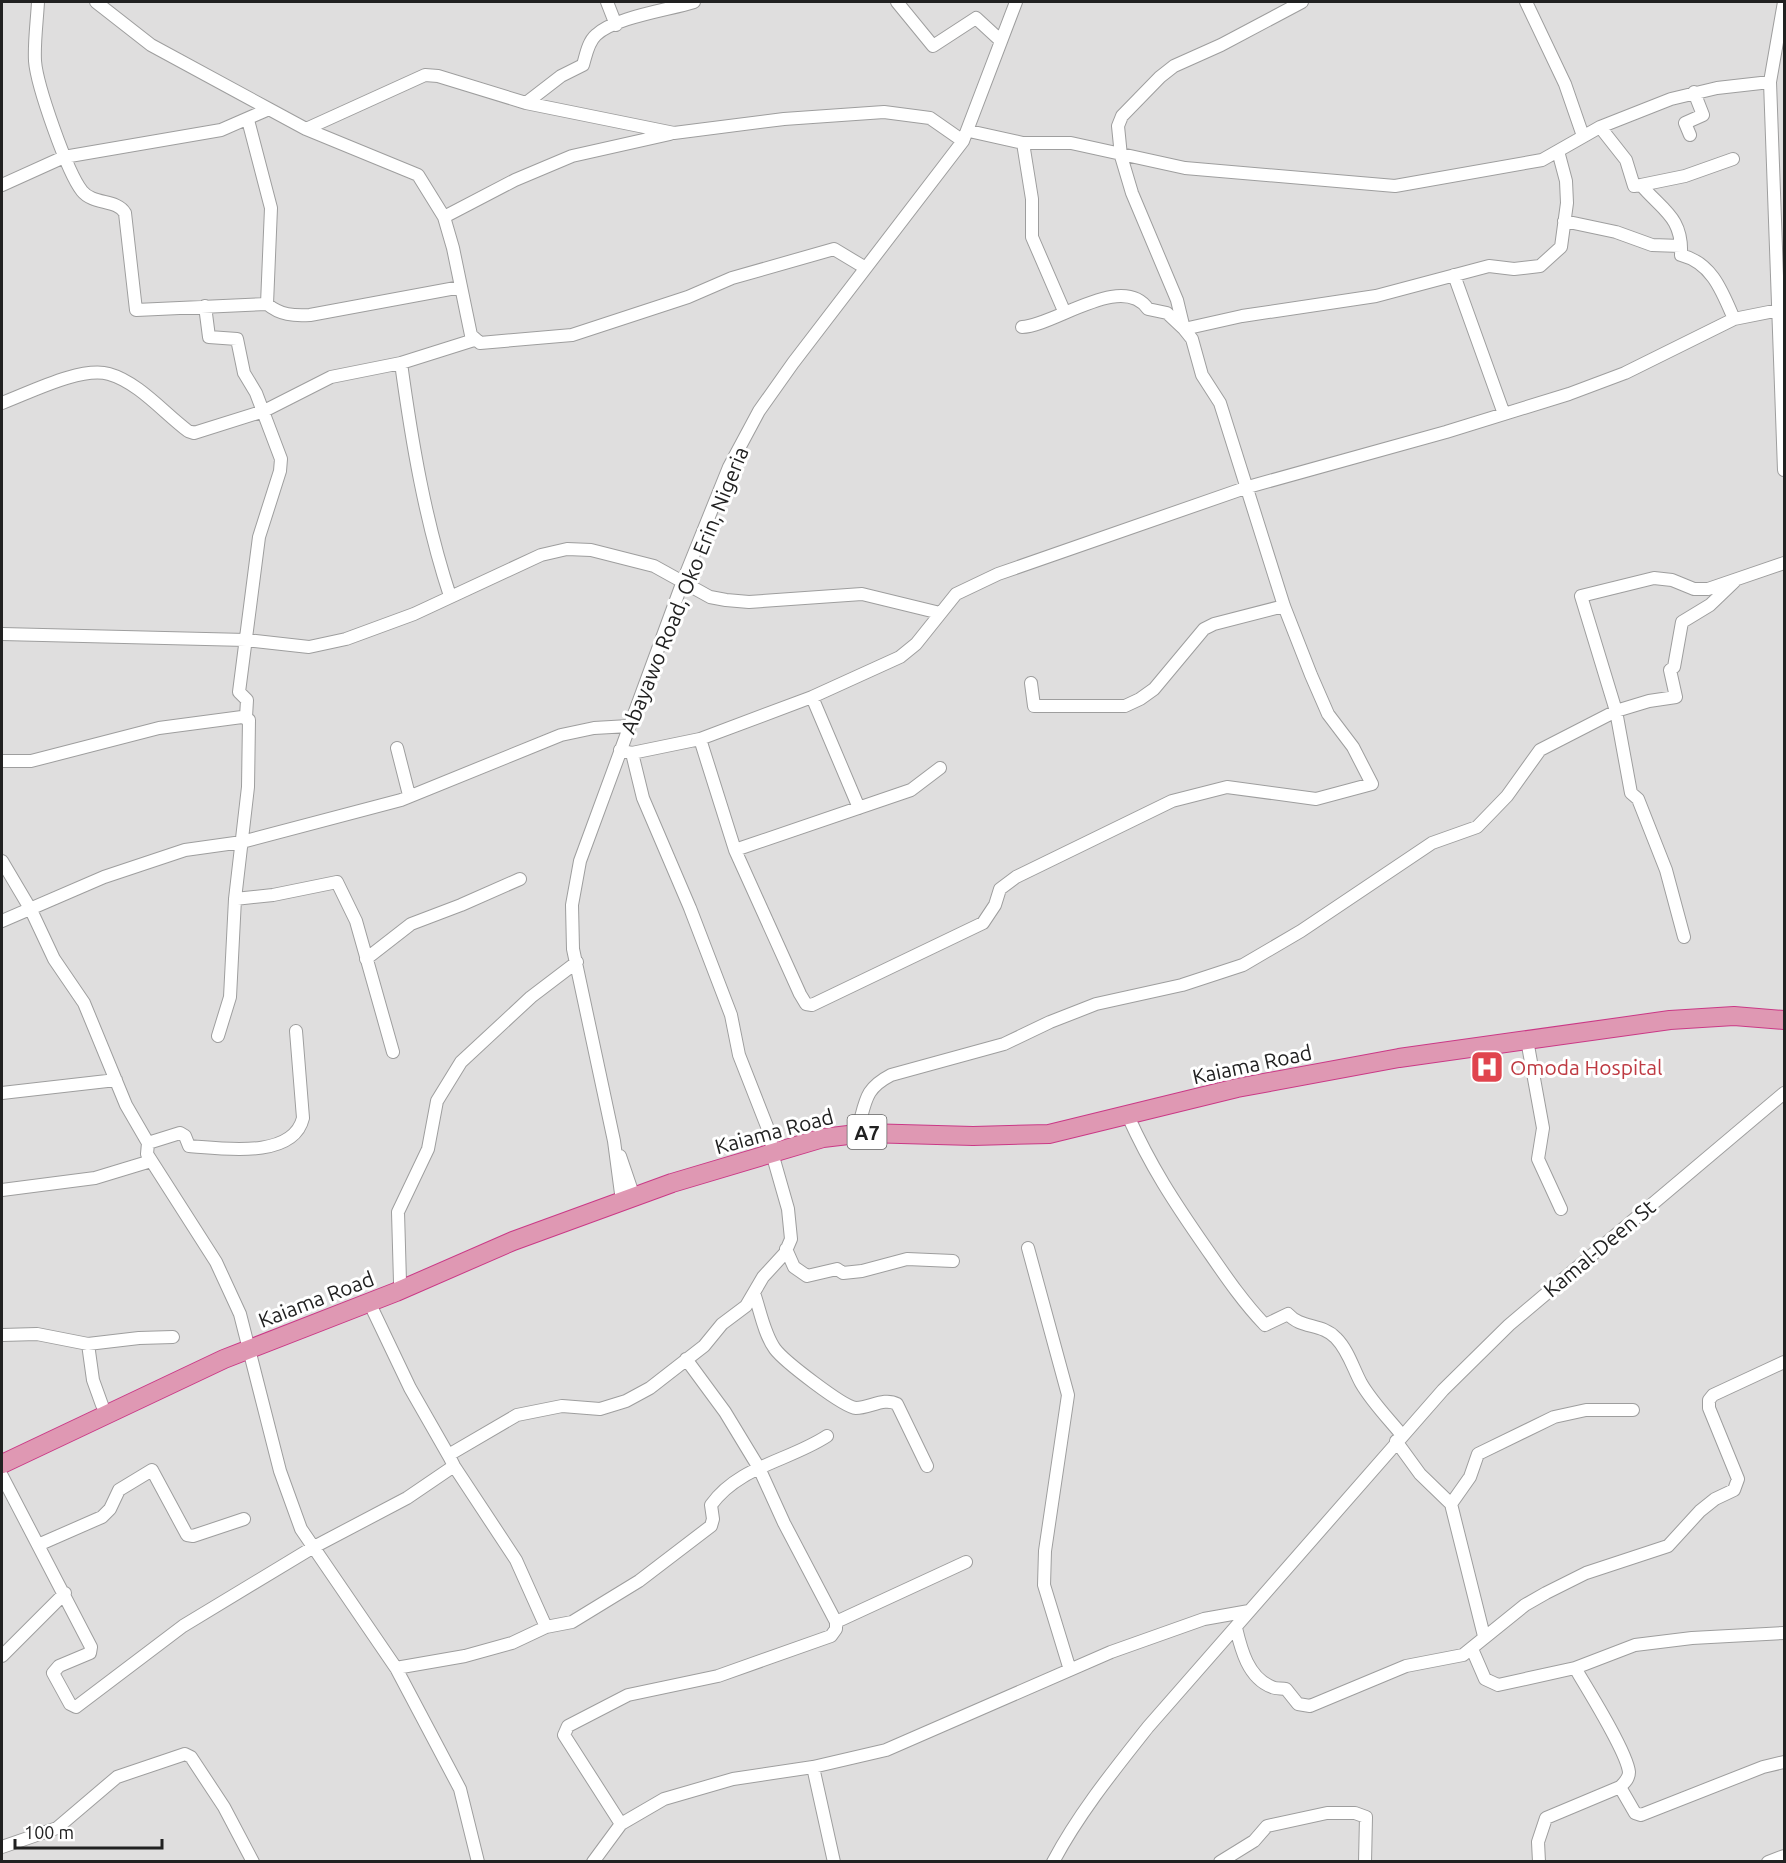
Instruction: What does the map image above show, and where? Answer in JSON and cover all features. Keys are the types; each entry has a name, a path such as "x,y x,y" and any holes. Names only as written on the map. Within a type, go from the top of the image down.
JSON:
{"highway":[{"name":"Kaiama Road","path":"2,1453 102,1405 400,1282 474,1248 828,1128 859,1125 992,1130 1035,1128 1223,1083 1397,1051 1671,1012 1737,1008 1785,1012"},
{"name":"Kaiama Road","path":"771,1148 843,1134 885,1132 1033,1136 1277,1080 1399,1058 1715,1016 1785,1020"},
{"name":"Kaiama Road","path":"2,1464 248,1345 369,1302 627,1196"}],"street":[{"path":"38,2 35,62 64,158 75,180 88,197 120,207 125,213 136,310 267,304 274,310 293,316 310,315 461,287"},
{"path":"96,2 151,45 268,109 306,129 418,175 444,217 453,248 471,335 480,343 572,334 688,297 732,278 834,249 864,267"},
{"path":"607,2 616,25"},
{"path":"526,104 561,76 583,65 587,50 596,34 649,12 694,2"},
{"path":"897,2 933,46 976,18 1001,41"},
{"name":"Abayawo Road, Oko Erin, Nigeria","path":"627,1196 573,949 572,905 580,861 626,751 629,726 683,581 729,467 759,411 864,267 966,136 1016,2"},
{"path":"1184,329 1177,300 1132,193 1121,156 1119,126 1122,116 1160,77 1192,56 1221,45 1302,2"},
{"path":"1526,2 1565,84 1582,136"},
{"path":"1784,2 1779,60 1770,82 1781,315 1785,470"},
{"path":"306,129 425,75 438,76 526,104 674,133"},
{"path":"444,217 515,180 572,156 674,133 784,119 884,112 930,118 966,136 1023,143 1071,143 1121,156 1185,168 1395,186 1542,160 1582,136 1634,112 1695,92 1770,82"},
{"path":"1690,135 1686,123 1703,115 1695,92"},
{"path":"2,185 64,158 221,129 248,120 268,109"},
{"path":"248,120 271,208 267,304"},
{"path":"1600,127 1626,159 1634,186 1685,176 1733,159"},
{"path":"1023,143 1032,199 1032,237 1064,311"},
{"path":"1184,329 1242,316 1376,296 1489,266 1514,269 1540,266 1561,247 1566,180 1558,151"},
{"path":"1641,185 1669,212 1681,237 1681,255 1694,258 1707,267 1734,320"},
{"path":"1564,221 1616,232 1652,245 1681,246"},
{"path":"1454,275 1504,414"},
{"path":"700,739 735,850 800,994 806,1004 812,1005 983,923 995,905 1000,889 1016,877 1172,801 1227,787 1316,799 1372,784 1353,747 1328,714 1284,606 1220,403 1202,375 1192,339 1167,313 1148,309 1142,301 1134,297 1115,297 1064,311 1022,327"},
{"path":"205,306 209,337 237,339 244,373 264,411 280,454 280,471 259,537 239,692 247,700 246,717 251,725 251,734 235,899 230,997 218,1036"},
{"path":"2,1476 91,1647 90,1653 59,1666 53,1672 70,1704 76,1707 183,1626 312,1548 407,1498 452,1462 461,1447 517,1415 562,1406 600,1409 626,1401 650,1388 704,1346 722,1324 746,1306 763,1277 786,1249 791,1239 791,1230 768,1129 739,1055 731,1015 626,751 700,739 812,697 900,657 916,644 956,594 984,579 1248,487 1446,432 1625,373 1734,320 1781,315"},
{"path":"2,403 81,374 107,373 128,382 188,431 194,433 264,411 331,377 401,363 474,340"},
{"path":"401,363 414,458 434,549 450,596"},
{"path":"2,634 246,640 309,647 346,639 414,614 541,555 567,549 591,550 644,564 683,581 710,597 726,600 749,602 862,594 940,613"},
{"path":"1684,937 1666,870 1638,799 1631,793 1616,711 1581,596 1654,578 1672,580 1694,589 1721,587 1785,563"},
{"path":"859,1125 867,1094 878,1082 891,1075 1004,1044 1050,1022 1096,1004 1182,985 1243,964 1301,931 1432,843 1477,827 1507,796 1540,750 1585,724 1616,711 1649,701 1676,697 1670,670 1674,667 1675,648 1681,640 1682,622 1710,605 1734,582"},
{"path":"1031,683 1034,706 1125,706 1154,689 1204,629 1214,624 1284,606"},
{"path":"812,697 860,808"},
{"path":"2,761 32,761 159,728 246,717"},
{"path":"2,921 31,910 63,893 175,854 242,842 400,800 561,735 594,728 629,726"},
{"path":"397,748 409,795"},
{"path":"735,850 911,790 940,768"},
{"path":"2,861 31,910 54,959 84,1004 116,1080 148,1143 147,1154 216,1262 240,1314 280,1471 301,1529 396,1668 460,1789 478,1862"},
{"path":"366,959 411,924 461,906 520,879"},
{"path":"235,899 288,892 334,880 356,921 393,1052"},
{"path":"400,1282 398,1212 428,1149 437,1101 461,1062 531,997 577,962"},
{"path":"148,1143 180,1133 185,1136 189,1146 250,1149 274,1145 287,1139 301,1124 303,1118 296,1031"},
{"path":"1527,1040 1543,1128 1538,1159 1561,1209"},
{"path":"2,1093 116,1080"},
{"name":"Kamal-Deen St","path":"1053,1862 1067,1835 1106,1779 1148,1727 1421,1412 1509,1324 1785,1093"},
{"path":"1128,1116 1164,1188 1235,1290 1259,1319 1265,1325 1288,1314 1296,1323 1324,1329 1336,1338 1420,1474 1451,1504 1484,1636"},
{"path":"2,1190 95,1178 151,1161"},
{"path":"1028,1248 1068,1395 1045,1551 1044,1585 1070,1670"},
{"path":"786,1249 794,1267 807,1276 837,1269 843,1273 862,1271 907,1259 953,1261"},
{"path":"754,1293 772,1342 780,1354 836,1400 855,1408 890,1401 897,1404 927,1466"},
{"path":"369,1302 410,1388 452,1462 516,1560 546,1627"},
{"path":"2,1335 37,1334 88,1344 139,1338 173,1338"},
{"path":"88,1344 93,1380 102,1405"},
{"path":"621,1824 564,1735 568,1726 628,1695 718,1676 831,1636 836,1629 836,1622 784,1523 759,1468 725,1412 686,1359"},
{"path":"1236,1628 1244,1660 1255,1673 1273,1688 1286,1689 1298,1704 1310,1706 1406,1666 1463,1655 1525,1605 1586,1573 1668,1546 1715,1498 1734,1490 1738,1479 1709,1408 1709,1401 1713,1395 1785,1362"},
{"path":"1451,1504 1470,1477 1478,1454 1521,1431 1554,1417 1586,1410 1633,1410"},
{"path":"396,1668 465,1656 512,1643 546,1627 572,1622 639,1581 711,1526 713,1519 710,1508 730,1484 827,1436"},
{"path":"38,1545 102,1517 110,1509 119,1490 152,1470 182,1530 187,1535 193,1536 244,1519"},
{"path":"836,1622 966,1562"},
{"path":"2,1656 64,1593"},
{"path":"593,1862 621,1824 664,1799 733,1779 813,1767 886,1750 1070,1670 1204,1618 1249,1611"},
{"path":"1472,1649 1485,1679 1491,1684 1498,1685 1575,1668 1635,1645 1692,1638 1785,1633"},
{"path":"1539,1862 1538,1842 1546,1818 1620,1787 1626,1781 1629,1772 1607,1724 1575,1668"},
{"path":"2,1847 57,1828 117,1777 185,1754 191,1757 224,1807 253,1862"},
{"path":"1620,1787 1635,1813 1641,1815 1762,1767 1785,1762"},
{"path":"813,1767 834,1862"},
{"path":"1220,1862 1254,1841 1267,1826 1327,1813 1355,1813 1366,1817 1365,1862"},
{"path":"1768,1862 1785,1856"}],"shaded area":[{"path":"2,2 1784,2 1784,1861 2,1861"}],"place":[{"name":"Omoda Hospital","path":"1487,1067"}]}
